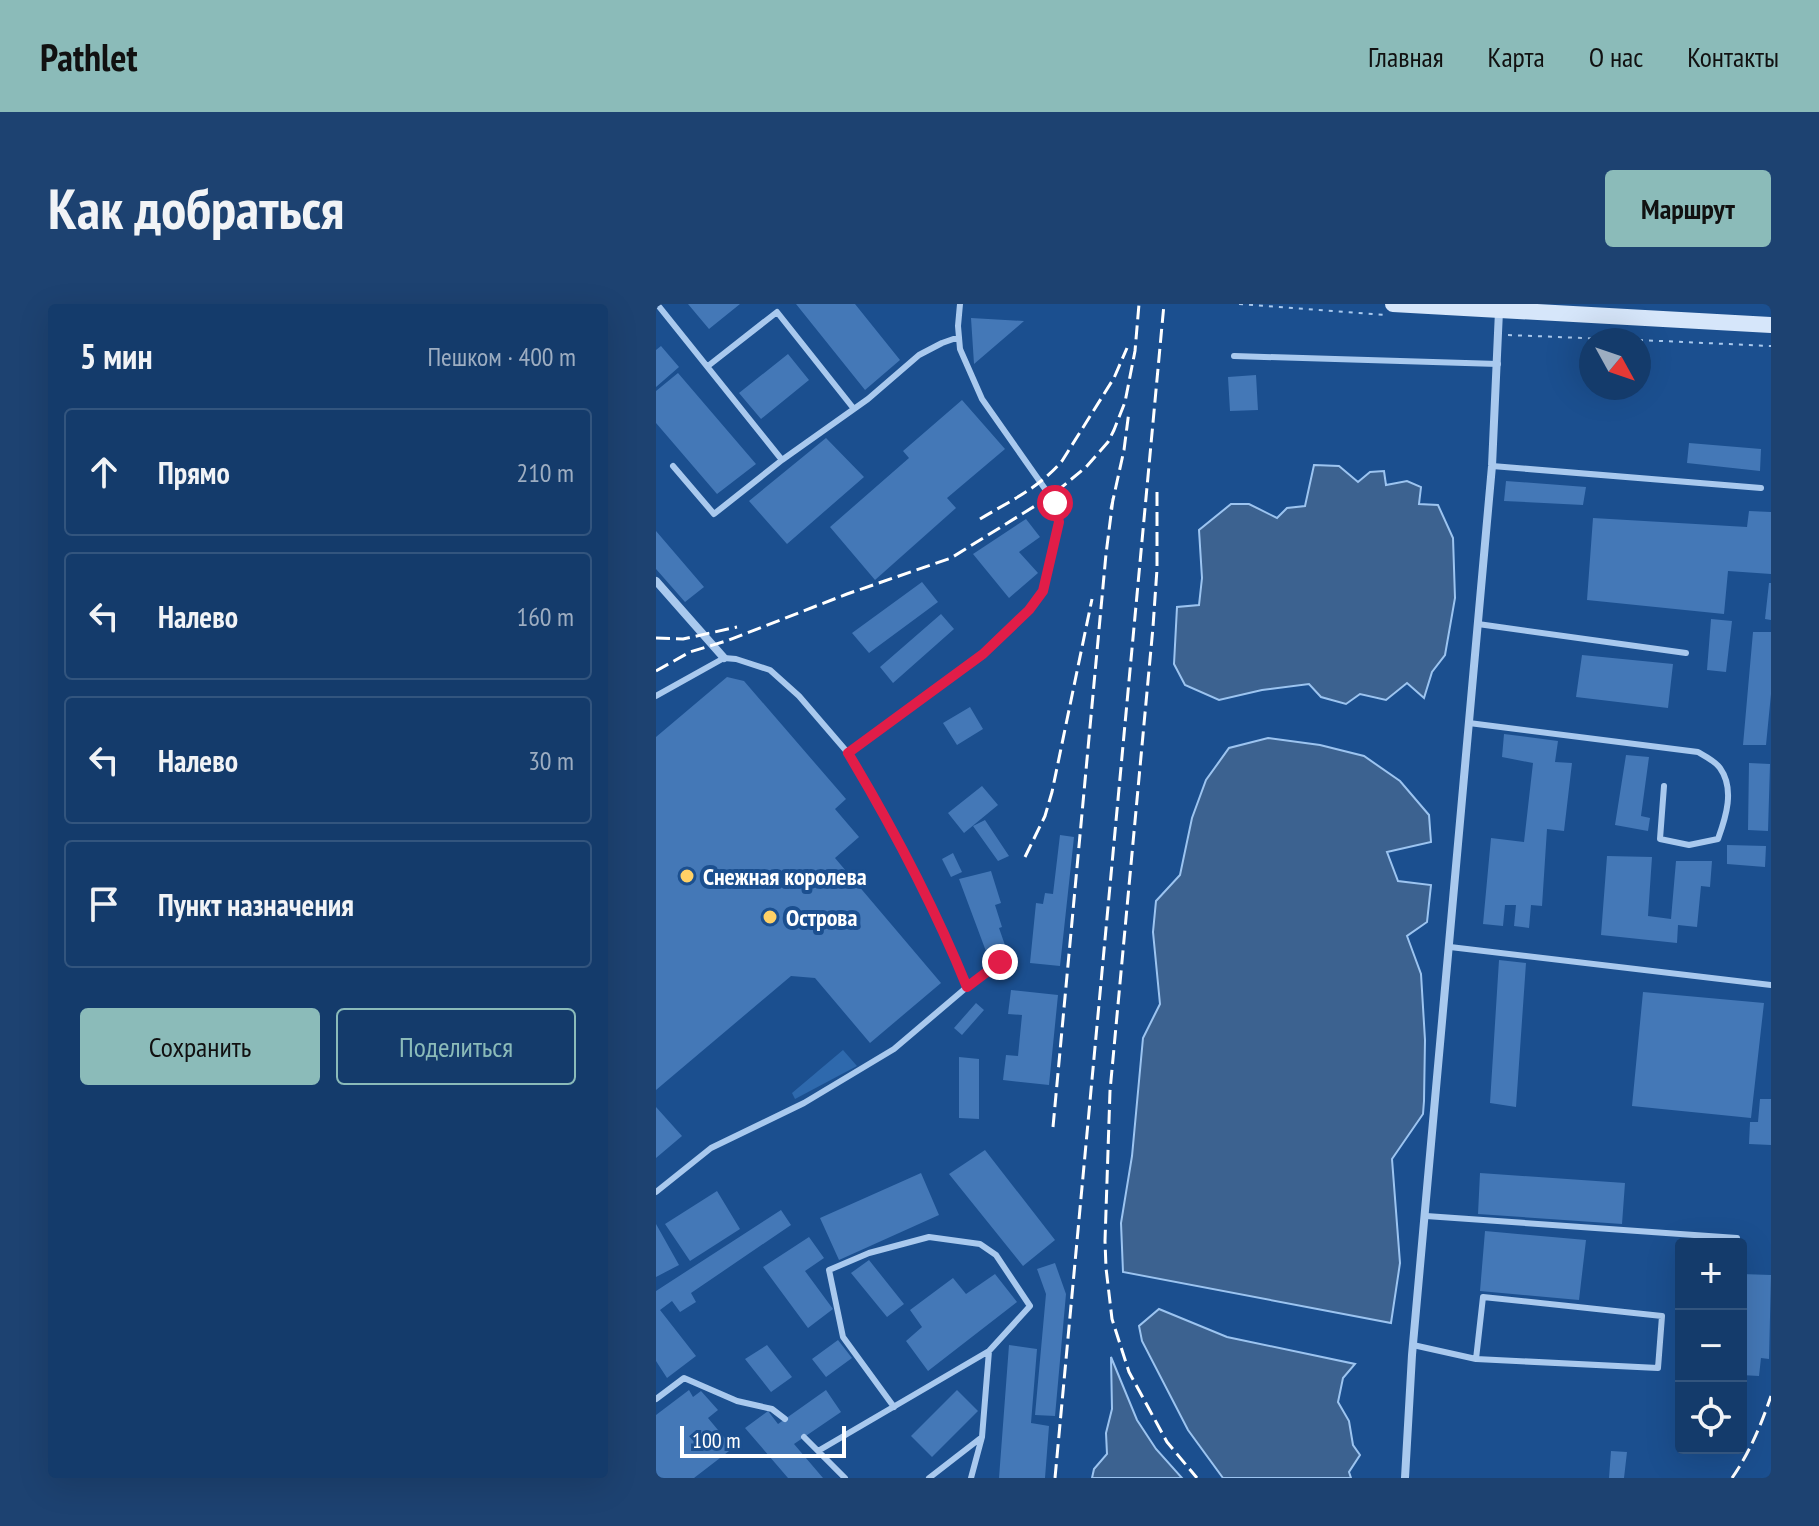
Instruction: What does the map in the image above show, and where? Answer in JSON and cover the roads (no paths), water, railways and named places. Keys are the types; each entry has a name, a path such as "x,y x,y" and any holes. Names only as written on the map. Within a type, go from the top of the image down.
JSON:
{"main road":[{"path":"1393,310 1596,310 1771,325"}],"street":[{"path":"1405,1478 1413,1345 1492,466 1499,310"},
{"path":"656,581 724,658"}],"lane":[{"path":"657,304 782,460"},
{"path":"848,753 983,654 1029,610 1043,591 1059,522 1055,503 982,399 960,349 960,304"},
{"path":"708,366 777,312 854,409"},
{"path":"673,466 714,514 854,409 919,355 959,337"},
{"path":"1234,356 1498,364"},
{"path":"1492,466 1761,488"},
{"path":"1478,624 1686,653"},
{"path":"656,696 724,658 770,670 806,704 848,753 912,867 967,987"},
{"path":"1469,723 1698,752 1719,766 1728,788 1726,817 1718,839 1689,845 1660,839 1664,786"},
{"path":"1450,947 1771,985"},
{"path":"656,1192 711,1148 804,1103 894,1049 1000,962"},
{"path":"1426,1216 1737,1238"},
{"path":"818,1451 894,1407 989,1351 1030,1306 996,1255 980,1244 929,1237 869,1253 829,1270 843,1337 894,1407"},
{"path":"1413,1345 1476,1359 1658,1368 1662,1316 1483,1297 1476,1359"},
{"path":"971,1478 982,1437 989,1351"},
{"path":"656,1399 684,1378 737,1401 772,1409 785,1419"},
{"path":"804,1437 845,1478"},
{"path":"929,1478 982,1437"}],"railway":[{"path":"656,671 690,652 951,558 1051,496 1086,467 1108,442 1114,430 1125,402 1135,351 1139,304"},
{"path":"1055,1478 1164,304"},
{"path":"980,519 1034,486 1062,461 1114,378 1127,348"},
{"path":"1111,509 1129,411"},
{"path":"1157,492 1153,627 1110,1091 1106,1268 1112,1319 1129,1372 1167,1442 1197,1478"},
{"path":"1053,1127 1113,499"},
{"path":"1025,857 1045,816 1052,792 1092,599"},
{"path":"656,638 683,639 737,627"},
{"path":"1732,1478 1754,1438 1771,1396"}],"place":[{"name":"Снежная королева","path":"687,876"},
{"name":"Острова","path":"770,917"}]}
